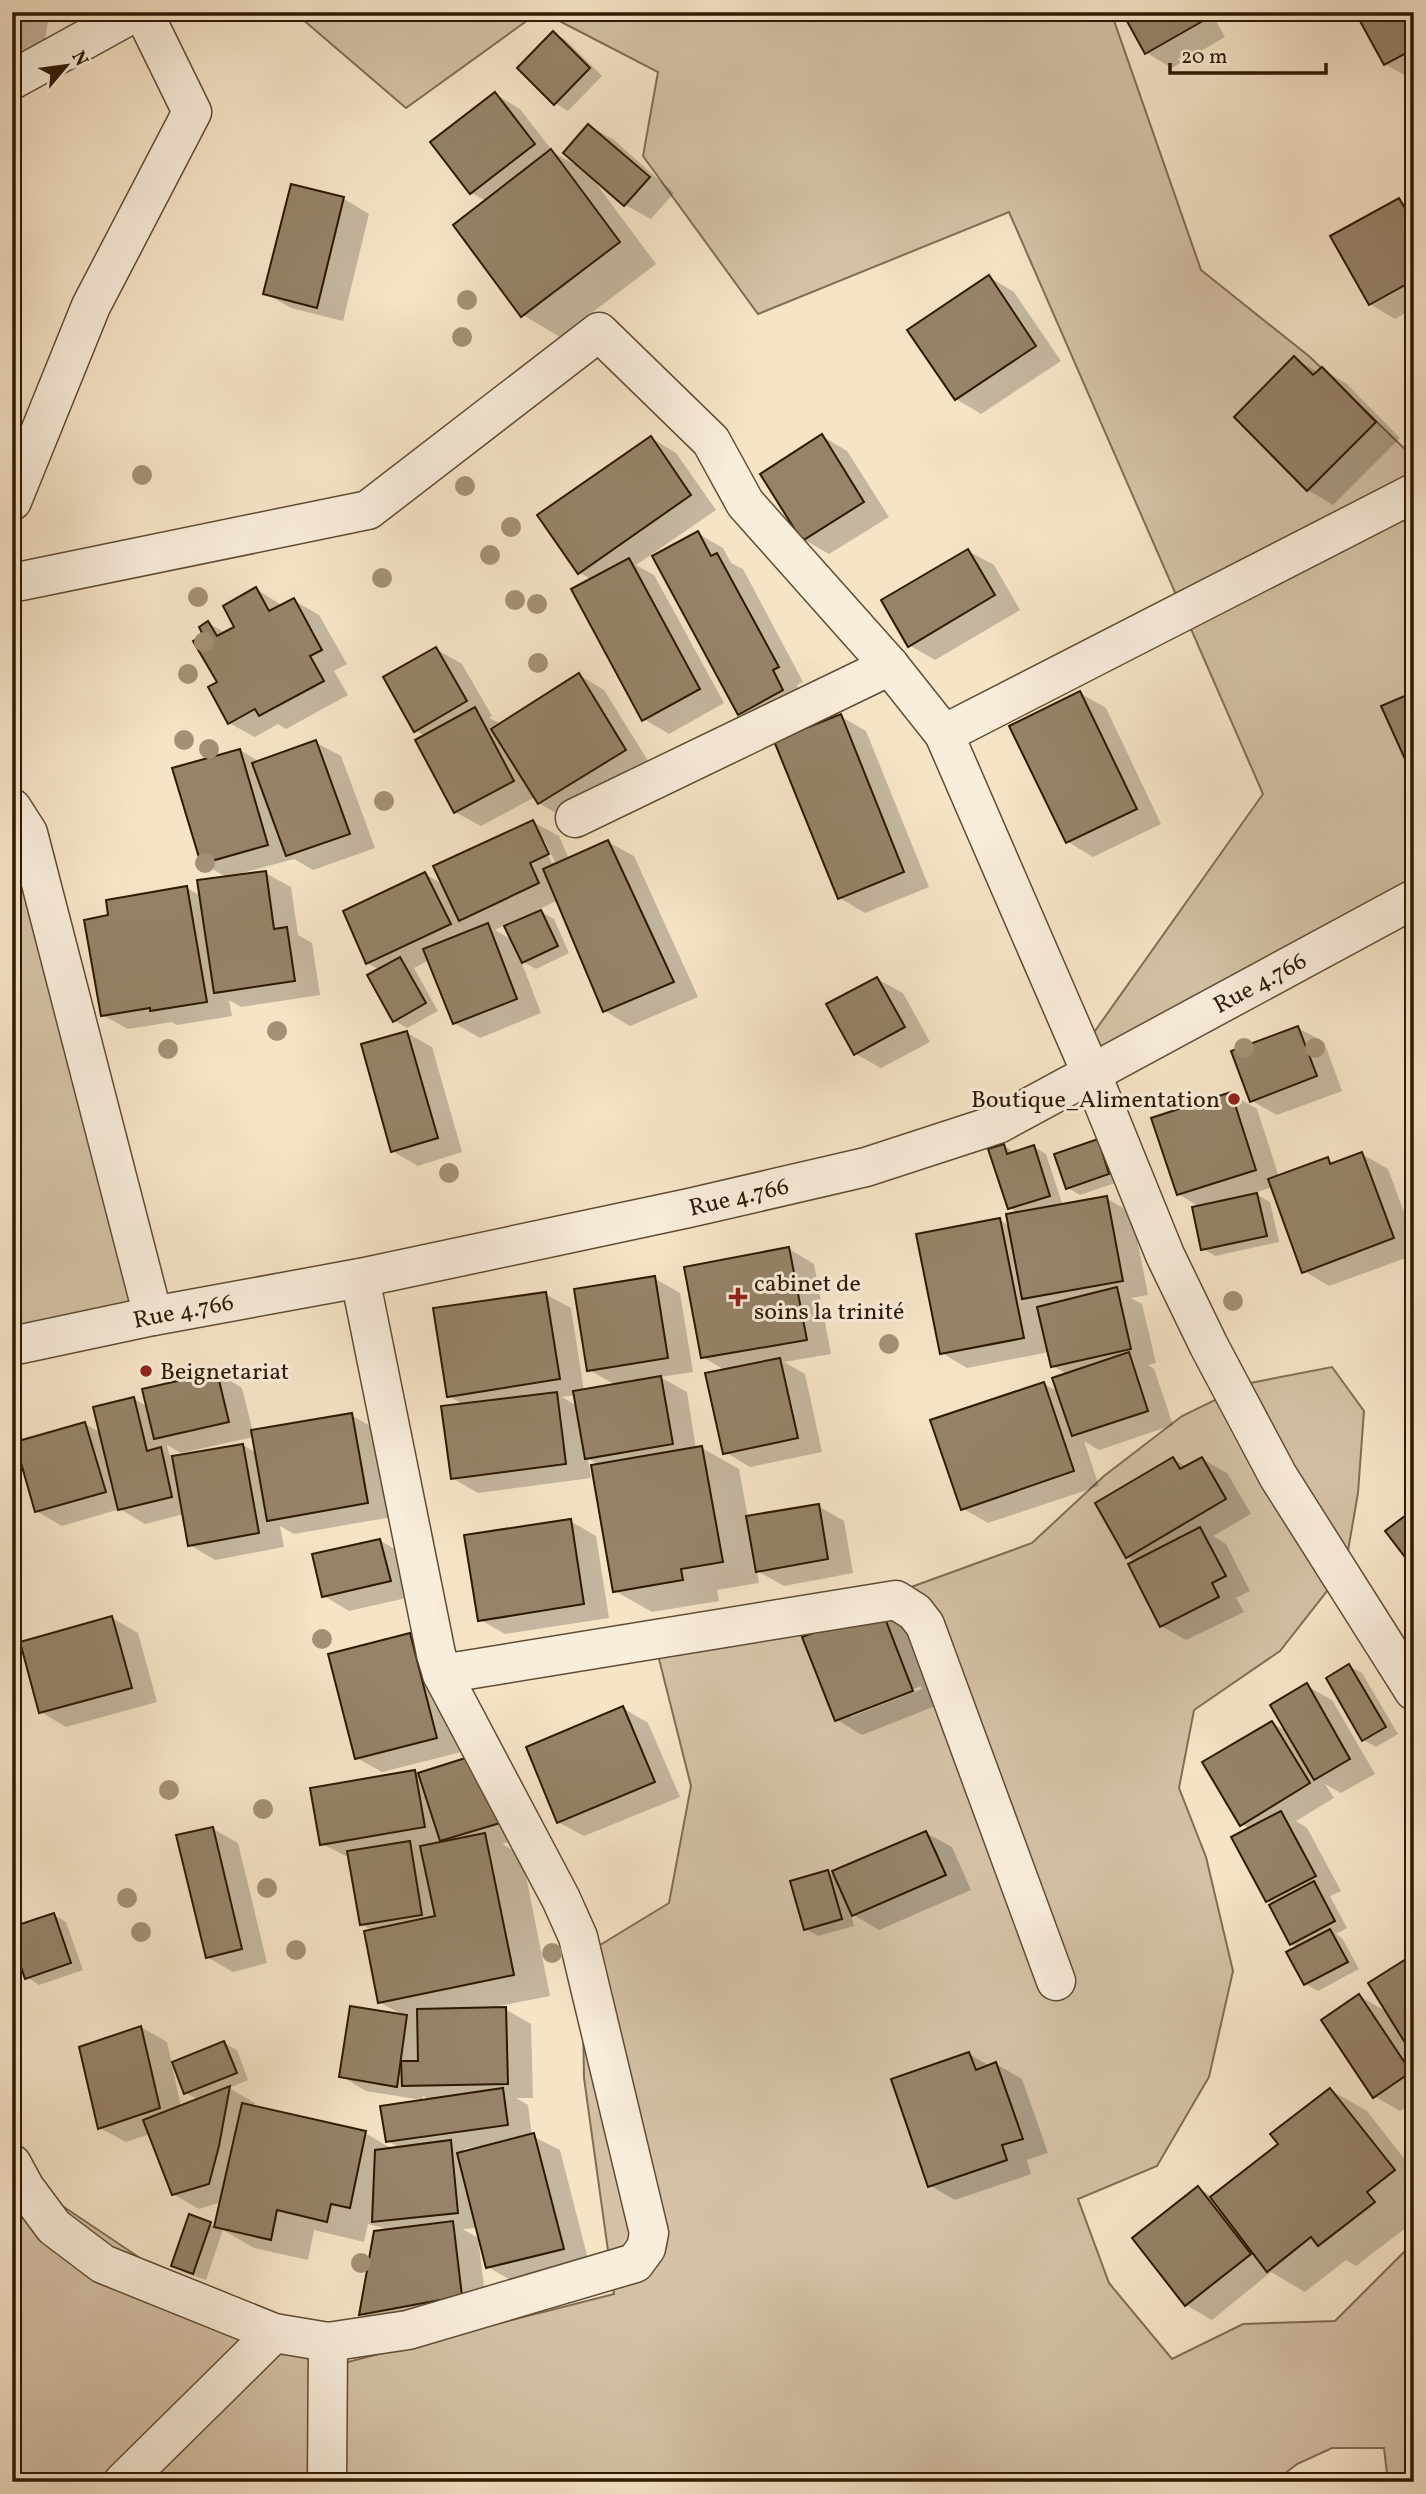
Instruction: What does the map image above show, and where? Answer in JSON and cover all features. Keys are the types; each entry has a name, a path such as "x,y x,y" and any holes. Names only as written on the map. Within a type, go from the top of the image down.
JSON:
{"street":[{"path":"12,80 135,12"},
{"path":"12,501 91,306 192,112 143,12"},
{"path":"12,583 368,510 599,332 711,441 745,503 890,667 944,734 1092,1075 1165,1255 1209,1346 1278,1476 1414,1691"},
{"path":"944,734 1414,493"},
{"path":"575,818 890,667"},
{"path":"12,808 28,833 153,1315"},
{"name":"Rue 4.766","path":"12,1346 153,1315 360,1278 689,1208 866,1167 998,1125 1414,898"},
{"path":"12,2164 25,2188 54,2227 103,2264 274,2333 328,2342 408,2330 635,2263 646,2248 649,2233 578,1937 561,1899 442,1674 436,1654 360,1278"},
{"path":"442,1674 896,1600 915,1612 925,1625 1056,1981"},
{"path":"123,2482 274,2333"},
{"path":"327,2482 328,2342"}],"shaded area":[{"path":"294,12 539,12 406,108"},
{"path":"542,12 1111,12 1201,270 1310,357 1414,458 1414,899 1046,1100 1263,794 1009,212 758,314 643,156 658,72"},
{"path":"12,837 153,1316 12,1346"},
{"path":"1332,1367 1364,1411 1358,1493 1345,1568 1280,1651 1194,1710 1179,1788 1206,1857 1233,1971 1209,2077 1157,2166 1078,2199 1109,2283 1172,2359 1243,2324 1335,2321 1413,2243 1414,2238 1414,2482 1388,2482 1384,2448 1332,2448 1297,2464 1274,2482 12,2482 12,2218 58,2203 149,2264 344,2363 614,2294 584,2078 582,1956 669,1903 691,1786 658,1655 848,1610 1032,1543 1104,1476 1182,1416 1250,1383"}],"building":[{"path":"12,12 22,12 13,64"},
{"path":"1122,12 1195,12 1201,22 1145,54"},
{"path":"1355,12 1414,12 1414,49 1384,65"},
{"path":"553,31 590,68 554,105 517,68"},
{"path":"495,92 535,144 470,194 430,142"},
{"path":"588,124 650,177 624,206 563,153"},
{"path":"551,149 620,242 521,317 453,225"},
{"path":"291,184 344,197 317,308 263,294"},
{"path":"1399,198 1414,224 1414,280 1369,305 1330,236"},
{"path":"989,275 1036,346 955,400 907,330"},
{"path":"1294,356 1313,375 1322,367 1376,422 1307,491 1234,417"},
{"path":"822,434 864,502 802,541 760,474"},
{"path":"651,436 691,495 578,574 537,515"},
{"path":"698,531 711,556 717,553 779,667 773,670 783,690 738,715 652,556"},
{"path":"968,549 995,595 908,647 881,600"},
{"path":"629,558 700,689 642,721 571,589"},
{"path":"256,587 269,611 294,598 322,650 310,656 324,681 259,716 255,709 228,724 208,687 217,682 193,641 203,635 199,627 208,621 217,636 234,627 223,606"},
{"path":"436,647 467,701 414,732 383,677"},
{"path":"579,673 626,750 538,804 491,729"},
{"path":"1080,691 1137,809 1066,843 1009,726"},
{"path":"1414,692 1414,779 1381,706"},
{"path":"475,707 514,781 454,813 415,740"},
{"path":"841,714 904,872 838,899 774,741"},
{"path":"316,740 350,834 286,856 252,763"},
{"path":"240,749 268,845 201,864 172,768"},
{"path":"533,820 549,854 530,863 539,883 459,921 433,866"},
{"path":"608,840 674,982 603,1012 543,869"},
{"path":"266,871 274,929 287,927 295,981 214,993 197,880"},
{"path":"425,872 451,924 366,964 343,911"},
{"path":"187,886 207,1002 101,1016 84,920 108,915 106,900"},
{"path":"541,910 558,946 522,963 504,926"},
{"path":"488,923 517,999 453,1024 423,949"},
{"path":"400,957 426,1003 393,1022 367,975"},
{"path":"877,977 905,1027 854,1055 826,1004"},
{"path":"1298,1026 1317,1076 1250,1102 1231,1051"},
{"path":"407,1031 438,1138 391,1152 361,1044"},
{"path":"1231,1092 1256,1170 1177,1195 1151,1118"},
{"path":"1098,1139 1109,1174 1066,1189 1054,1154"},
{"path":"1004,1144 1007,1154 1034,1145 1050,1196 1008,1209 988,1149"},
{"path":"1362,1152 1394,1238 1302,1273 1268,1179 1328,1157 1330,1164"},
{"path":"1257,1193 1267,1236 1201,1250 1192,1207"},
{"path":"1107,1196 1123,1281 1022,1299 1006,1214"},
{"path":"1000,1218 1024,1338 940,1354 916,1234"},
{"path":"789,1247 807,1340 701,1358 684,1267"},
{"path":"655,1276 668,1358 587,1371 574,1289"},
{"path":"1117,1287 1131,1349 1051,1367 1037,1307"},
{"path":"546,1292 560,1379 447,1397 433,1308"},
{"path":"1129,1352 1148,1411 1072,1436 1052,1378"},
{"path":"780,1358 798,1438 723,1454 705,1373"},
{"path":"217,1372 229,1422 154,1439 142,1389"},
{"path":"661,1376 673,1444 585,1459 573,1391"},
{"path":"1044,1382 1074,1471 961,1510 930,1420"},
{"path":"557,1392 566,1464 451,1479 441,1406"},
{"path":"134,1397 147,1451 161,1447 172,1497 118,1510 93,1407"},
{"path":"352,1413 368,1503 267,1521 251,1430"},
{"path":"85,1422 106,1492 35,1512 15,1442"},
{"path":"243,1444 259,1533 188,1546 172,1456"},
{"path":"702,1446 723,1562 681,1569 683,1580 613,1592 591,1465"},
{"path":"1173,1457 1180,1469 1202,1457 1226,1499 1126,1558 1095,1503"},
{"path":"819,1504 828,1559 756,1572 746,1516"},
{"path":"1414,1509 1414,1550 1405,1557 1385,1531"},
{"path":"571,1519 584,1604 478,1621 464,1535"},
{"path":"1200,1527 1226,1576 1212,1583 1219,1597 1160,1627 1128,1564"},
{"path":"380,1539 391,1581 322,1597 312,1554"},
{"path":"881,1608 913,1691 835,1721 802,1637"},
{"path":"112,1616 132,1688 39,1713 20,1642"},
{"path":"410,1633 437,1738 355,1759 328,1654"},
{"path":"1349,1664 1386,1727 1362,1741 1326,1678"},
{"path":"1307,1683 1350,1759 1314,1780 1270,1705"},
{"path":"623,1706 655,1782 557,1823 526,1747"},
{"path":"1272,1721 1310,1783 1240,1826 1202,1762"},
{"path":"478,1754 500,1823 440,1841 418,1773"},
{"path":"415,1770 425,1827 320,1845 310,1788"},
{"path":"1281,1811 1316,1876 1266,1902 1231,1837"},
{"path":"213,1827 242,1949 206,1958 176,1835"},
{"path":"926,1831 946,1875 852,1916 832,1871"},
{"path":"485,1833 514,1975 378,2003 364,1931 435,1916 420,1846"},
{"path":"410,1841 422,1915 360,1925 347,1851"},
{"path":"828,1870 842,1919 804,1930 790,1881"},
{"path":"1314,1881 1335,1921 1290,1945 1269,1905"},
{"path":"54,1913 71,1963 25,1979 12,1940 12,1927"},
{"path":"1330,1929 1348,1962 1304,1985 1286,1952"},
{"path":"1414,1954 1414,2053 1412,2054 1368,1983"},
{"path":"1359,1994 1411,2072 1373,2098 1321,2020"},
{"path":"350,2006 407,2015 397,2087 339,2077"},
{"path":"506,2007 508,2084 402,2086 401,2061 418,2061 417,2009"},
{"path":"141,2026 160,2108 98,2129 79,2047"},
{"path":"224,2041 237,2073 184,2094 172,2062"},
{"path":"969,2052 976,2070 996,2062 1023,2139 1002,2145 1007,2160 928,2187 891,2079"},
{"path":"230,2086 209,2184 172,2195 143,2120"},
{"path":"503,2088 508,2125 386,2142 380,2106"},
{"path":"1330,2088 1395,2170 1367,2192 1375,2202 1318,2246 1311,2237 1267,2272 1210,2197 1278,2144 1270,2134"},
{"path":"242,2103 366,2131 350,2208 331,2204 327,2222 277,2210 271,2240 214,2227"},
{"path":"534,2133 564,2249 486,2268 457,2153"},
{"path":"451,2140 458,2213 372,2222 375,2150"},
{"path":"1198,2186 1251,2254 1185,2306 1132,2238"},
{"path":"189,2214 211,2222 193,2274 171,2266"},
{"path":"453,2221 462,2296 359,2315 374,2231"}],"place":[{"name":"Boutique_Alimentation","path":"1234,1099"},
{"name":"cabinet de soins la trinité","path":"738,1297"},
{"name":"Beignetariat","path":"146,1371"}]}
